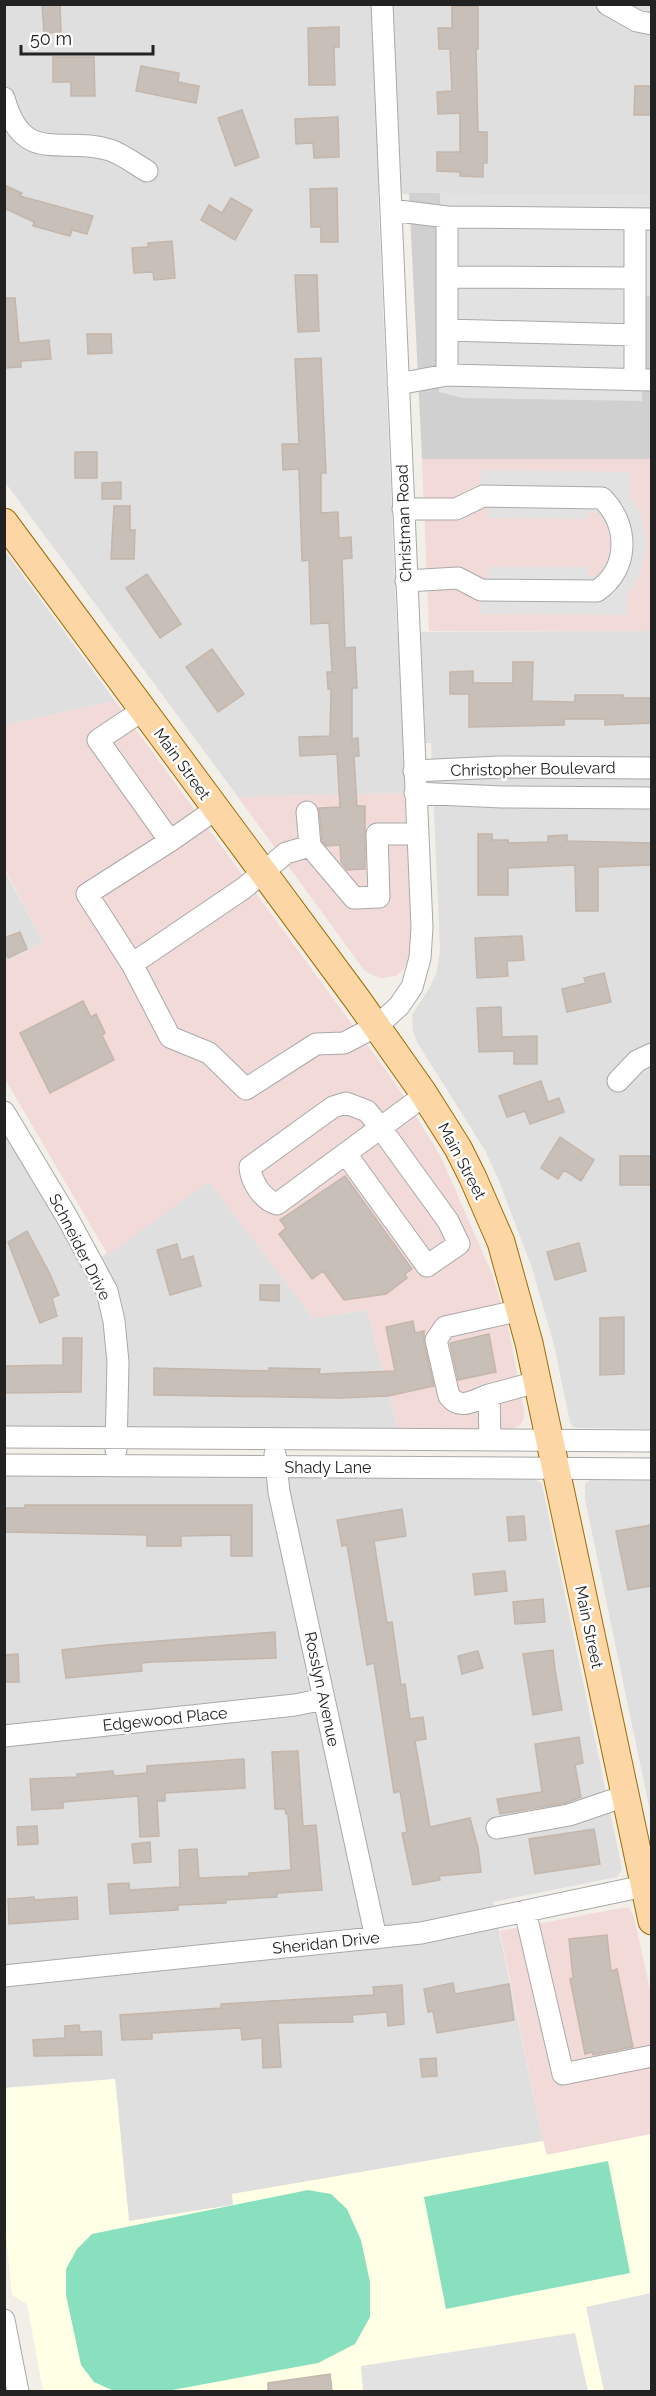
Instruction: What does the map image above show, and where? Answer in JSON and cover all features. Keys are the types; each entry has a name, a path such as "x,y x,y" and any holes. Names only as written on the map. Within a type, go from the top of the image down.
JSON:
{"main road":[{"name":"Main Street","path":"4,522 376,1026 425,1095 458,1148 473,1178 501,1242 521,1310 651,1921"}],"street":[{"name":"Christman Road","path":"132,964 171,1037 209,1053 246,1089 316,1044 344,1043 376,1026 406,997 412,987 420,958 422,927 382,4"},
{"path":"607,4 637,21 651,24"},
{"path":"4,98 16,125 38,144 51,147 82,146 111,150 147,171"},
{"path":"391,210 447,217 643,219 635,335 643,380 447,375 398,384"},
{"path":"447,217 447,375"},
{"path":"447,277 640,271"},
{"path":"447,330 635,335"},
{"path":"403,509 456,509 483,496 602,498 616,515 623,544 622,555 613,575 606,585 597,591 481,590 458,578 406,581"},
{"path":"143,710 98,740 170,841"},
{"name":"Christopher Boulevard","path":"414,771 500,767 651,768"},
{"name":"Christopher Boulevard","path":"415,793 502,797 651,798"},
{"path":"216,809 87,894 132,964 244,888 286,852 309,846"},
{"path":"308,812 309,846 354,898 379,897 377,834 417,834"},
{"path":"618,1080 637,1061 651,1054"},
{"path":"346,1154 427,1266 459,1244 448,1221 380,1127 367,1111 346,1103 333,1107 250,1167 251,1178 269,1202 277,1204 380,1127 425,1095"},
{"name":"Schneider Drive","path":"4,1112 67,1217 107,1291 114,1320 118,1362 116,1465"},
{"path":"521,1310 445,1327 436,1340 436,1346 449,1396 454,1402 462,1405 537,1382"},
{"path":"489,1395 490,1440"},
{"name":"Shady Lane","path":"4,1437 651,1441"},
{"name":"Rosslyn Avenue","path":"274,1439 275,1467 376,1938"},
{"path":"461,1439 461,1468"},
{"name":"Shady Lane","path":"4,1465 651,1469"},
{"name":"Edgewood Place","path":"4,1736 295,1705 324,1699"},
{"path":"497,1828 569,1815 625,1796"},
{"name":"Sheridan Drive","path":"4,1976 421,1934 644,1886"},
{"path":"525,1911 563,2074 651,2056"},
{"path":"4,2320 18,2391"}],"shaded area":[{"path":"4,5 651,5 651,194 378,194 397,632 651,631 651,1429 580,1428 573,1427 570,1422 554,1345 532,1268 499,1181 486,1152 417,1042 413,1031 412,1015 437,972 440,949 431,743 403,743 405,793 238,797 5,482"},
{"path":"409,193 651,194 651,459 422,459"},
{"path":"440,193 651,194 652,296 644,296 642,401 462,398 439,392"},
{"path":"422,459 651,459 651,631 429,631"},
{"path":"481,470 630,472 630,496 641,514 646,543 641,572 628,593 628,615 479,614 480,600 488,581 488,567 587,567 588,577 596,577 606,562 610,544 607,526 597,511 588,511 588,519 488,518 487,505 481,486"},
{"path":"5,551 115,701 5,725"},
{"path":"115,701 379,1061 440,1155 493,1276 509,1331 524,1410 524,1419 513,1429 398,1429 367,1310 313,1318 209,1181 108,1255 5,1079 4,963 43,942 5,869 5,725"},
{"path":"405,793 410,957 404,969 396,976 382,978 364,970 238,797"},
{"path":"4,869 43,942 5,963 4,963"},
{"path":"4,1131 86,1268 209,1181 313,1318 367,1310 398,1429 5,1426"},
{"path":"5,1472 533,1477 542,1484 622,1869 617,1877 493,1902 543,2141 233,2194 233,2205 129,2221 115,2079 5,2088"},
{"path":"594,1477 651,1477 651,1816 585,1499 585,1484"},
{"path":"629,1908 634,1917 651,1994 651,2134 546,2155 500,1931"},
{"path":"115,2079 129,2221 233,2205 232,2194 543,2141 547,2155 651,2134 651,2391 43,2391 27,2304 12,2295 4,2217 4,2088"},
{"path":"651,2293 651,2391 604,2391 586,2307"},
{"path":"575,2333 588,2391 363,2391 361,2366"}],"green space":[{"path":"608,2161 630,2273 446,2309 424,2197"},
{"path":"308,2190 331,2194 347,2209 361,2240 370,2282 370,2317 355,2344 318,2363 167,2391 114,2391 94,2382 81,2365 66,2295 66,2269 77,2249 92,2234"}],"building":[{"path":"42,4 60,4 61,32 44,33"},
{"path":"452,6 478,6 478,49 476,49 478,132 487,132 487,163 483,163 483,177 460,176 460,172 437,171 437,152 460,152 460,113 438,114 437,92 452,91 450,49 439,49 438,28 452,28"},
{"path":"339,27 339,47 334,47 335,85 309,85 308,28"},
{"path":"53,57 94,57 95,96 71,96 71,82 53,82"},
{"path":"141,66 179,73 178,82 199,86 196,103 136,91"},
{"path":"635,86 651,86 651,115 634,115"},
{"path":"242,110 259,157 235,166 218,118"},
{"path":"338,117 339,157 314,158 313,143 296,144 295,119"},
{"path":"4,185 22,193 20,196 93,216 87,234 72,230 70,236 33,226 34,222 4,208"},
{"path":"337,188 338,242 321,242 321,227 311,227 310,189"},
{"path":"231,198 252,210 235,240 201,220 209,205 222,213"},
{"path":"172,241 175,278 154,280 153,272 134,273 132,248 148,247 148,243"},
{"path":"295,275 317,275 319,331 298,332"},
{"path":"4,298 15,298 19,343 49,340 51,359 21,361 21,367 4,368"},
{"path":"87,334 111,334 112,353 88,354"},
{"path":"321,358 326,473 321,473 321,513 338,512 339,538 351,537 352,558 342,559 345,648 355,647 357,688 352,688 352,739 358,738 359,756 354,756 357,806 365,806 365,869 347,870 341,862 340,845 326,846 322,841 319,808 340,807 337,754 300,756 299,737 330,736 331,689 328,689 327,672 332,672 329,623 311,624 309,560 302,561 299,469 283,470 282,444 299,444 295,359"},
{"path":"75,452 97,452 97,478 75,478"},
{"path":"121,482 121,499 102,499 102,483"},
{"path":"114,506 130,506 130,530 135,530 134,559 111,559"},
{"path":"147,574 181,624 160,638 126,588"},
{"path":"212,649 244,694 218,712 186,667"},
{"path":"513,662 533,662 532,701 575,702 575,695 623,695 623,698 651,698 651,723 605,725 605,719 564,719 564,725 469,727 469,694 450,694 450,672 473,671 473,683 513,683"},
{"path":"478,834 492,834 492,840 508,840 508,843 548,842 548,836 567,835 567,841 651,843 651,865 598,867 598,911 576,911 575,865 508,868 508,895 478,895"},
{"path":"20,932 27,949 8,958 4,950 4,938"},
{"path":"522,936 524,960 507,961 508,976 477,978 475,938"},
{"path":"604,973 611,1002 567,1012 562,989 586,983 584,978"},
{"path":"83,1001 91,1017 96,1014 105,1033 102,1035 114,1060 50,1093 20,1033"},
{"path":"501,1007 502,1037 537,1036 537,1064 514,1064 514,1051 479,1052 477,1008"},
{"path":"541,1081 548,1102 559,1098 564,1112 530,1124 525,1111 507,1117 499,1096"},
{"path":"560,1137 594,1160 581,1181 564,1170 558,1179 541,1168"},
{"path":"620,1156 651,1156 651,1185 620,1185"},
{"path":"345,1176 412,1269 405,1274 407,1278 386,1294 344,1300 323,1271 312,1279 279,1234 286,1228 280,1220"},
{"path":"27,1231 59,1295 52,1298 57,1316 40,1323 8,1242"},
{"path":"579,1243 586,1271 555,1280 547,1252"},
{"path":"177,1244 181,1260 193,1256 201,1286 170,1295 157,1250"},
{"path":"260,1285 279,1285 279,1301 260,1300"},
{"path":"624,1317 624,1374 600,1375 600,1318"},
{"path":"413,1321 415,1333 424,1331 424,1343 434,1386 388,1396 340,1398 154,1395 154,1368 269,1371 269,1368 320,1369 319,1374 395,1371 386,1327"},
{"path":"489,1334 496,1372 458,1380 450,1343"},
{"path":"63,1338 82,1338 81,1392 4,1393 4,1366 63,1365"},
{"path":"25,1505 252,1505 252,1556 231,1556 231,1535 181,1536 181,1546 147,1546 147,1535 4,1532 4,1508 25,1508"},
{"path":"402,1509 406,1536 374,1541 387,1623 392,1622 401,1685 405,1684 410,1719 423,1717 426,1739 415,1741 430,1827 470,1818 478,1848 481,1872 439,1876 440,1880 413,1885 402,1833 407,1832 400,1791 394,1793 374,1663 367,1665 347,1545 342,1546 337,1520"},
{"path":"524,1516 526,1540 509,1541 507,1517"},
{"path":"651,1525 651,1586 628,1590 616,1531"},
{"path":"505,1571 507,1591 475,1595 473,1574"},
{"path":"543,1599 545,1622 515,1624 513,1602"},
{"path":"275,1632 276,1658 141,1663 142,1671 66,1678 62,1650"},
{"path":"553,1650 562,1710 533,1715 523,1654"},
{"path":"478,1651 483,1668 462,1674 458,1656"},
{"path":"18,1654 19,1682 4,1682 4,1655"},
{"path":"579,1737 583,1763 575,1765 581,1797 566,1803 500,1814 497,1799 542,1792 535,1744"},
{"path":"298,1751 303,1826 316,1825 322,1890 277,1893 277,1897 226,1900 226,1903 178,1905 178,1910 110,1914 108,1884 129,1883 129,1890 180,1887 179,1850 197,1849 199,1878 249,1876 249,1873 291,1870 288,1814 285,1809 275,1809 272,1752"},
{"path":"244,1759 245,1788 165,1793 165,1801 157,1801 159,1836 140,1837 138,1796 63,1802 63,1808 32,1810 30,1779 77,1777 77,1774 113,1771 114,1776 147,1773 147,1766"},
{"path":"37,1826 38,1844 18,1845 17,1827"},
{"path":"594,1829 600,1864 535,1874 529,1839"},
{"path":"150,1842 151,1862 134,1863 132,1844"},
{"path":"34,1897 34,1900 77,1897 78,1919 9,1924 8,1899"},
{"path":"607,1935 611,1971 617,1969 633,2047 593,2055 592,2052 585,2054 570,1979 573,1978 569,1939"},
{"path":"453,1983 455,1994 509,1984 514,2020 437,2033 433,2011 428,2012 424,1989"},
{"path":"402,1985 404,2024 388,2026 387,2012 352,2015 353,2022 278,2023 281,2067 263,2068 262,2038 242,2040 241,2028 152,2033 152,2039 122,2040 120,2015 221,2008 221,2004 374,1995 373,1987"},
{"path":"79,2025 80,2032 101,2031 102,2055 34,2056 33,2040 65,2038 65,2026"},
{"path":"436,2058 437,2076 422,2077 420,2059"},
{"path":"330,2374 332,2391 268,2391 268,2383"}]}
